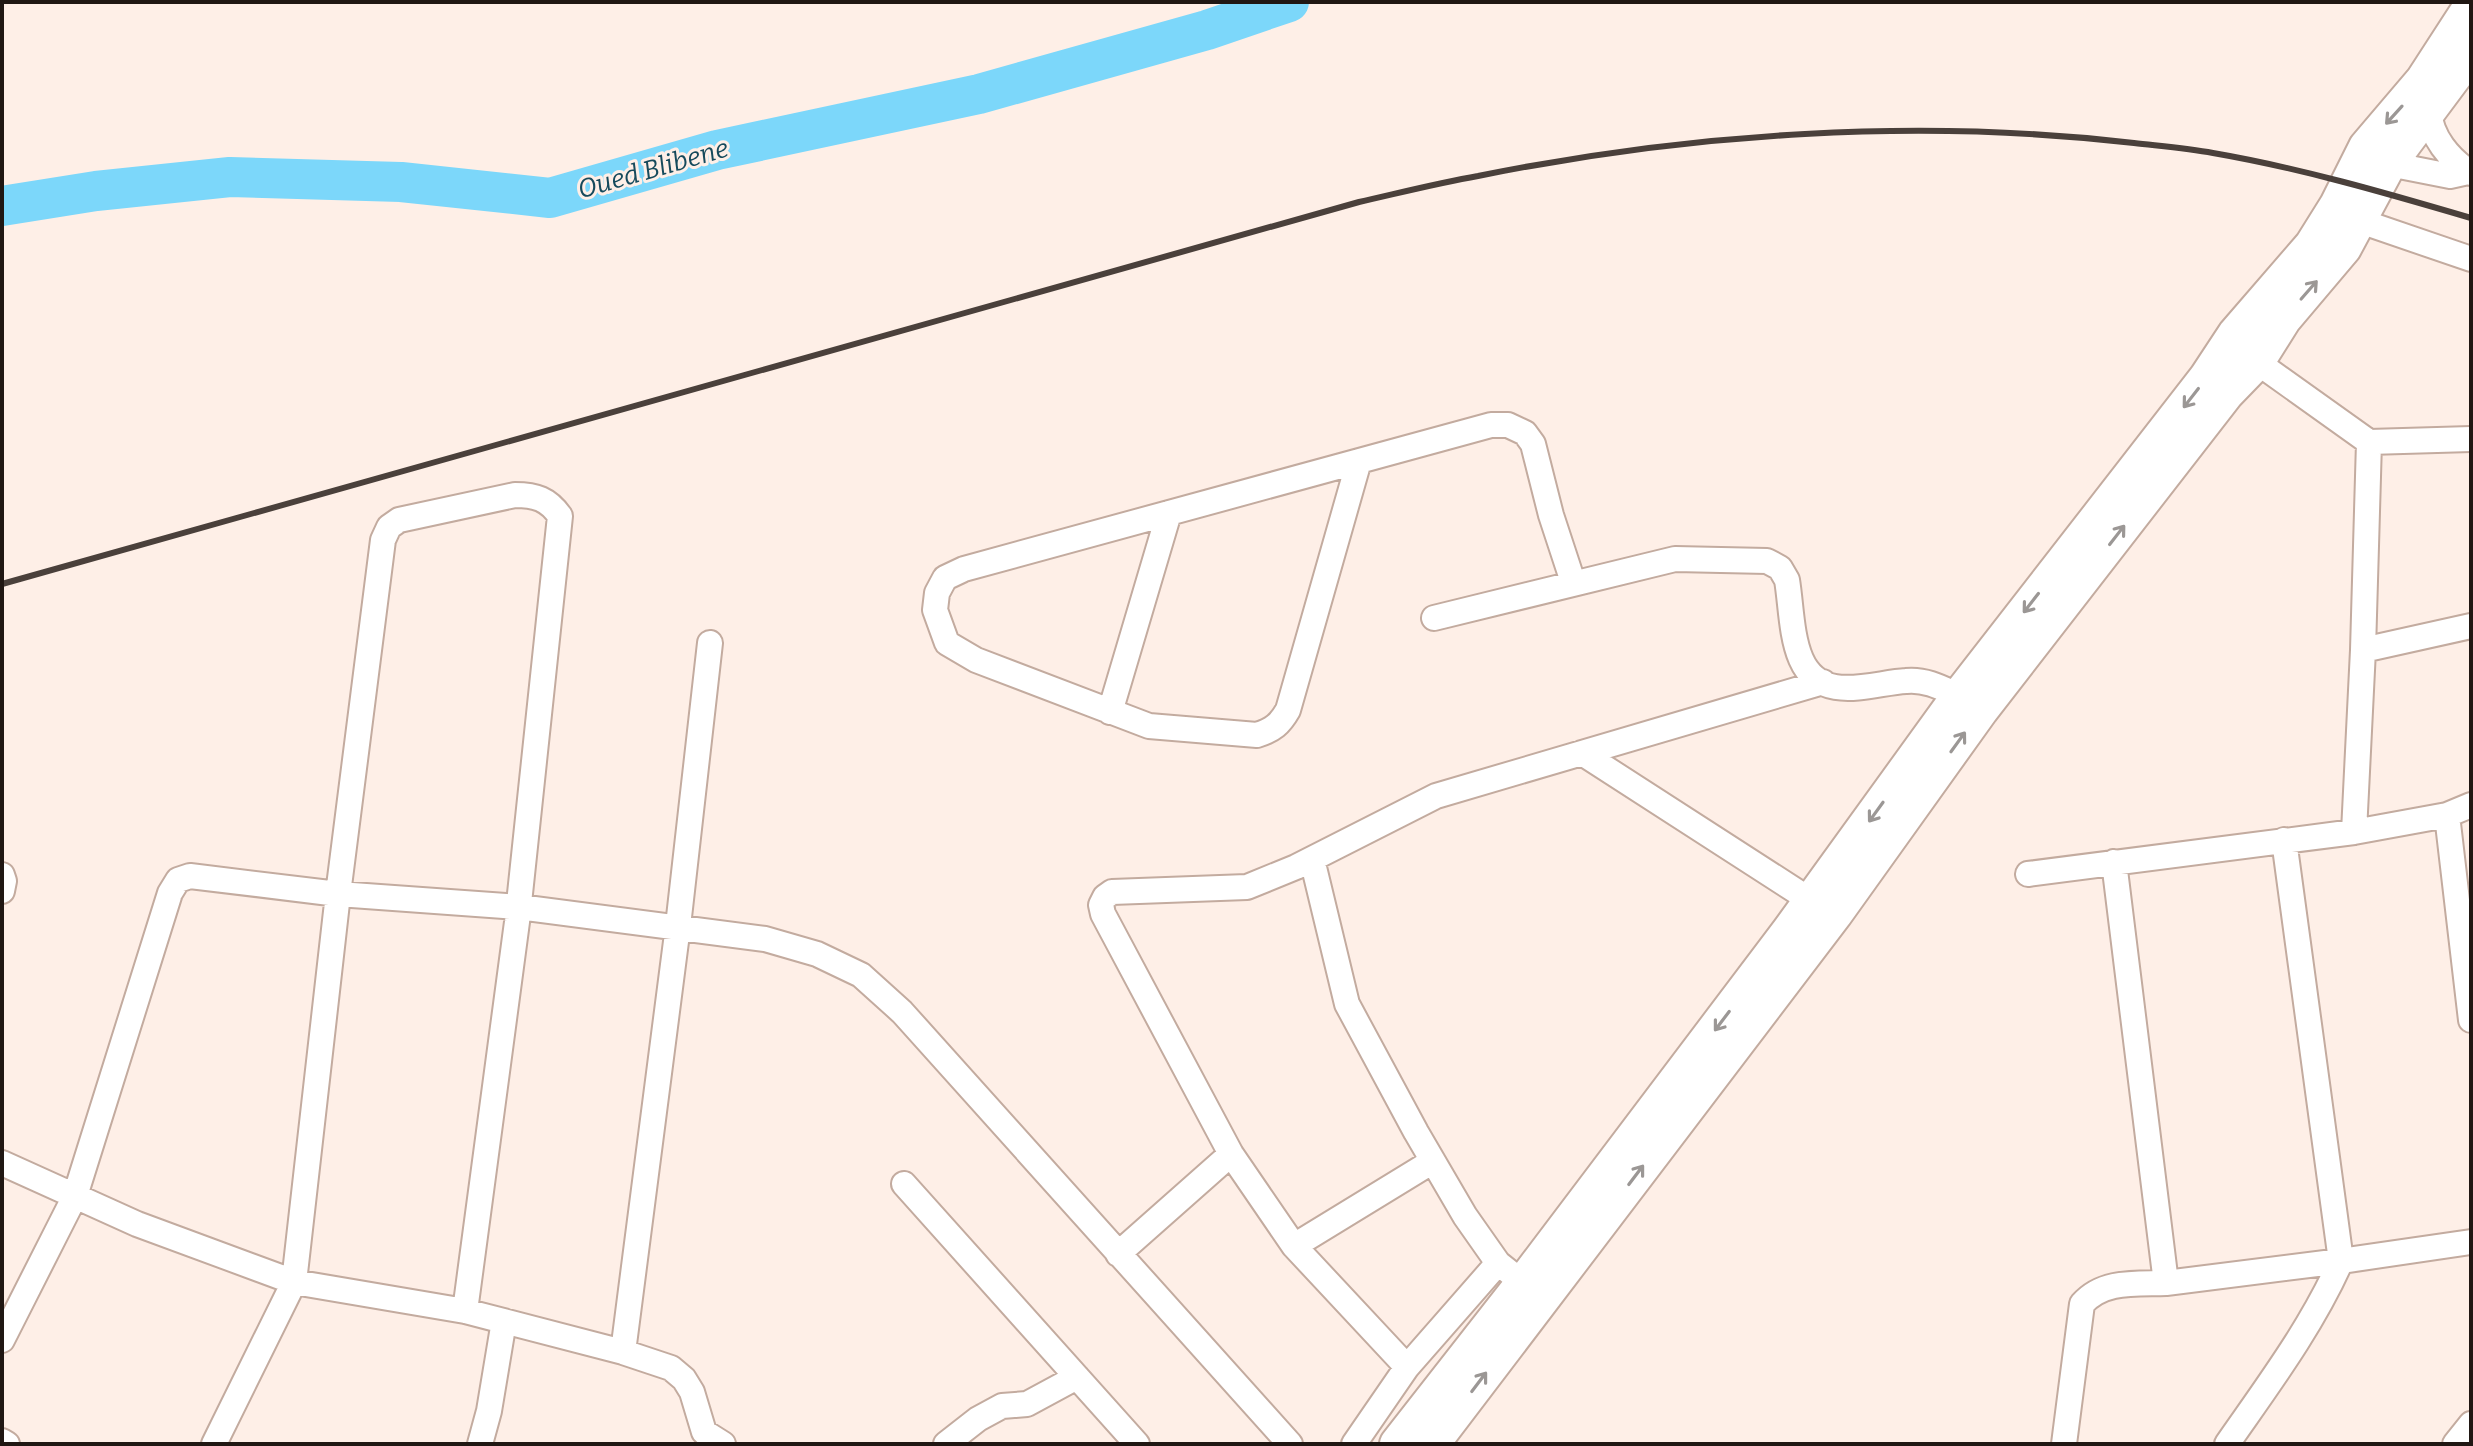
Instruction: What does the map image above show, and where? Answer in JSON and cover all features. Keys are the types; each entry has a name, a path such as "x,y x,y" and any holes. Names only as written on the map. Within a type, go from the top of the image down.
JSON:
{"main road":[{"path":"1432,1444 1820,905 1959,696 2206,378 2229,342 2312,245 2337,205 2366,147 2414,93 2471,6"},
{"path":"1397,1444 1510,1273 1981,710 2226,394 2256,363 2284,319 2344,248 2389,164 2471,54"},
{"path":"2229,342 2253,338 2256,363"}],"street":[{"path":"2429,111 2437,140 2469,172"},
{"path":"2389,164 2450,176 2469,172"},
{"path":"2360,221 2471,259"},
{"path":"2256,363 2369,442 2471,439"},
{"path":"1359,461 1288,710 1271,731 1257,735 1149,726 976,660 947,643 935,610 937,593 945,578 964,569 1359,461 1491,425 1508,425 1525,433 1533,444 1551,515 1573,582"},
{"path":"2354,832 2369,442"},
{"path":"214,1444 294,1282 338,894 383,540 389,527 399,520 515,495 534,495 551,504 560,516 519,907 465,1311"},
{"path":"1110,712 1169,513"},
{"path":"1434,618 1675,559 1767,561 1780,568 1787,580 1801,660 1823,682 1833,687 1856,689 1908,680 1930,683 1959,696"},
{"path":"2363,650 2471,626"},
{"path":"623,1352 678,926 710,643"},
{"path":"1407,1367 1294,1246 1231,1154 1101,905 1112,892 1247,887 1312,859 1436,796 1823,682"},
{"path":"1582,753 1820,905"},
{"path":"2028,874 2354,832 2447,815 2471,805"},
{"path":"2447,815 2471,1019"},
{"path":"2227,1444 2305,1332 2341,1261 2284,840"},
{"path":"1312,859 1347,1004 1433,1161 1510,1273 1407,1367 1354,1444"},
{"path":"2114,862 2166,1283"},
{"path":"2,875 2,891"},
{"path":"2,1340 75,1196 170,893 178,880 190,876 338,894 519,907 678,926 765,939 817,954 861,975 902,1012 1290,1444"},
{"path":"1118,1254 1231,1154"},
{"path":"1294,1246 1433,1161"},
{"path":"2,1163 137,1224 294,1282 465,1311 623,1352 671,1368 684,1379 692,1392 709,1440"},
{"path":"904,1184 1137,1444"},
{"path":"2064,1444 2082,1304 2092,1292 2107,1286 2166,1283 2471,1242"},
{"path":"480,1444 489,1411 504,1321"},
{"path":"946,1444 978,1419 1002,1406 1027,1404 1077,1377"},
{"path":"2455,1444 2471,1424"}],"waterway":[{"name":"Oued Blibene","path":"2,206 96,191 230,177 401,182 550,198 717,150 979,94 1207,30 1289,2"}],"railway":[{"path":"2,584 1359,202 1558,161 1722,140 1805,134 1888,131 2053,135 2183,148 2246,159 2471,218"}]}
